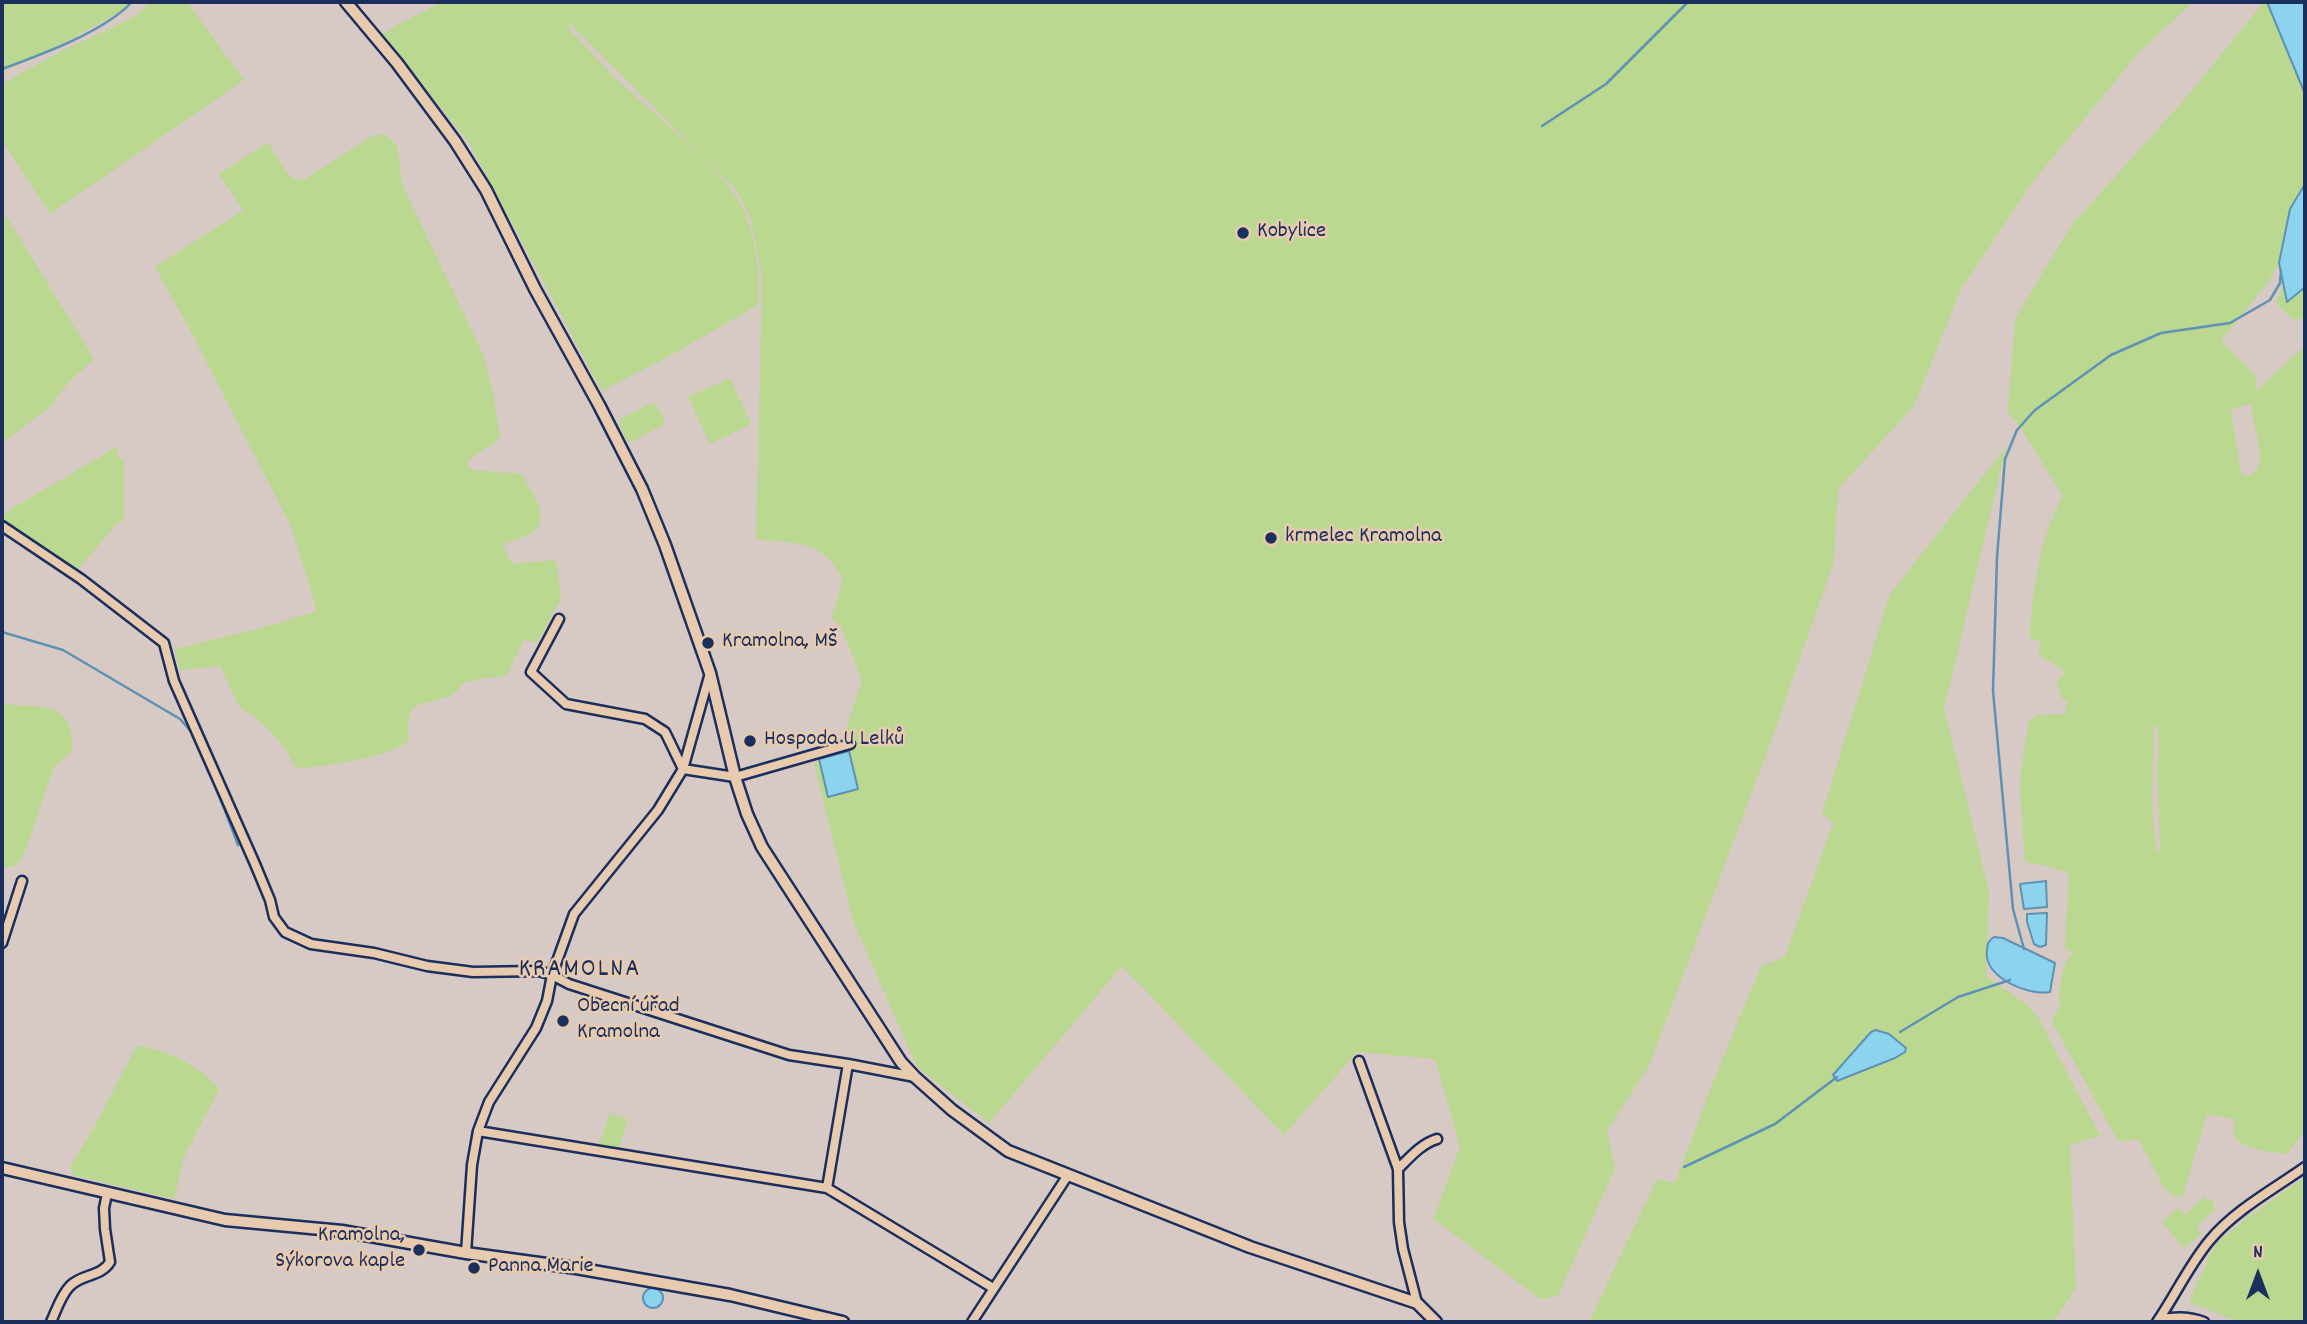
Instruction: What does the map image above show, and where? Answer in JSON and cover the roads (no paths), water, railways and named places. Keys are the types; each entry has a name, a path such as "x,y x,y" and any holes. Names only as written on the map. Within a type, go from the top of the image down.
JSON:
{"street":[{"path":"346,2 397,63 455,141 486,190 535,289 599,405 642,489 665,545 710,673 735,777 747,814 762,847 901,1062 952,1110 1008,1151 1250,1247 1417,1303 1436,1322"},
{"path":"2,526 82,579 164,643 174,681 256,864 274,917 285,932 311,944 374,953 427,966 473,972 539,971 569,984 789,1055 915,1077"},
{"path":"559,619 531,673 566,704 645,719 665,732 683,769"},
{"path":"466,1253 472,1165 478,1131 489,1102 536,1028 574,914 658,810 683,769 710,673"},
{"path":"683,769 735,777 850,744"},
{"path":"2,943 22,881"},
{"path":"1359,1061 1398,1168 1399,1222 1417,1303"},
{"path":"827,1188 848,1064"},
{"path":"478,1131 827,1188 993,1288"},
{"path":"1398,1168 1414,1153 1437,1139"},
{"path":"2158,1321 2170,1298 2211,1239 2234,1217 2305,1167"},
{"path":"2,1168 225,1220 342,1231 466,1253 576,1268 730,1295 843,1322"},
{"path":"972,1322 1068,1175"},
{"path":"51,1322 70,1286 100,1272 110,1262 104,1208 107,1194"},
{"path":"2158,1321 2177,1317 2203,1322"}],"water":[{"path":"2267,2 2305,2 2305,94"},
{"path":"2305,184 2305,287 2287,302 2279,263 2290,209"},
{"path":"849,751 858,789 828,797 819,759"},
{"path":"2046,881 2047,907 2024,909 2020,884"},
{"path":"2047,913 2046,945 2040,947 2034,944 2027,914"},
{"path":"1994,937 2003,938 2055,963 2050,992 2019,988 1999,976 1988,960 1989,941"},
{"path":"1876,1030 1889,1034 1906,1048 1905,1052 1837,1081 1833,1075 1871,1032"},
{"path":"653,1288 660,1291 663,1298 660,1305 653,1308 646,1305 643,1298 646,1291"}],"waterway":[{"path":"2,69 89,33 132,2"},
{"path":"1542,126 1606,84 1688,2"},
{"path":"2024,949 2013,909 1993,691 1997,557 2005,459 2017,430 2035,410 2111,355 2161,333 2230,323 2270,300 2280,283 2281,271"},
{"path":"2,632 63,650 180,719 194,735"},
{"path":"209,769 238,845"},
{"path":"1900,1032 1958,997 2010,980"},
{"path":"1684,1167 1775,1124 1837,1077"}],"place":[{"name":"Kobylice","path":"1243,233"},
{"name":"krmelec Kramolna","path":"1271,538"},
{"name":"Kramolna, MŠ","path":"708,643"},
{"name":"Hospoda U Lelků","path":"750,741"},
{"name":"Obecní úřad Kramolna","path":"563,1021"},
{"name":"Kramolna, Sýkorova kaple","path":"419,1250"},
{"name":"Panna Marie","path":"474,1268"}],"district":[{"name":"KRAMOLNA","path":"580,971"}]}
